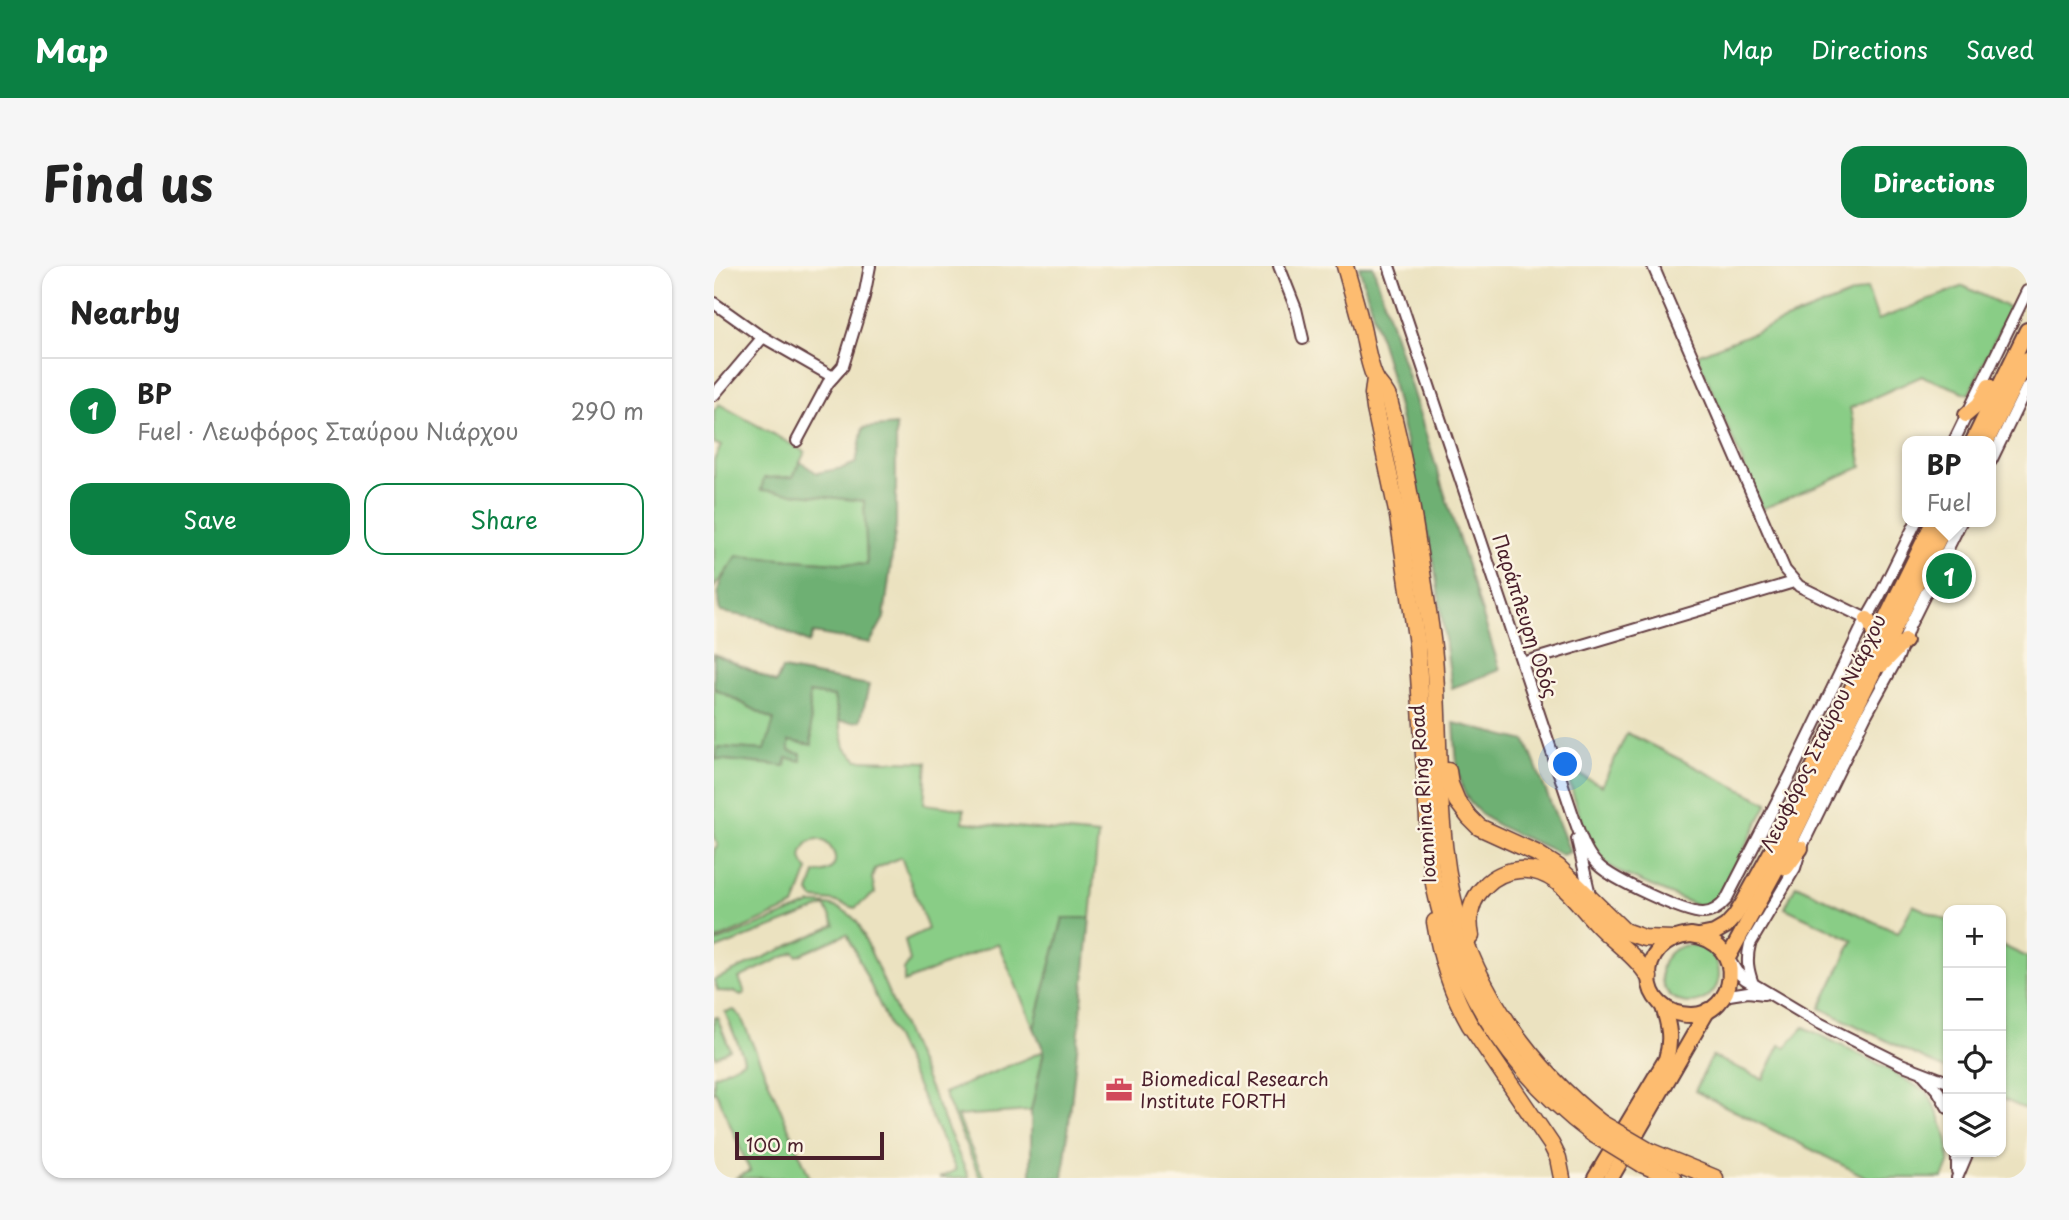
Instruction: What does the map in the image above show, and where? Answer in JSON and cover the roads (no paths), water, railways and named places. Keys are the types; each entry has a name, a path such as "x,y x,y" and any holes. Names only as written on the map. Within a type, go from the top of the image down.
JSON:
{"highway":[{"name":"Ioannina Ring Road","path":"1345,266 1375,378 1388,396 1399,441 1435,668 1444,836 1458,920 1474,962 1498,1006 1527,1048 1597,1128"},
{"name":"Ioannina Ring Road","path":"1375,378 1375,409 1396,505 1417,643 1434,884 1449,939 1462,973 1490,1025 1535,1083 1570,1117 1597,1128 1673,1178"},
{"path":"1438,735 1446,757 1452,791 1469,817 1484,830 1544,857 1566,873 1617,926 1628,933 1644,938 1673,939"},
{"path":"1474,962 1469,919 1471,906 1479,892 1489,881 1502,874 1528,869 1549,876 1562,886 1598,926 1636,959 1649,977"},
{"path":"1434,884 1434,913 1440,954 1456,999 1470,1026 1551,1144 1558,1158 1562,1178"},
{"name":"Ioannina Ring Road","path":"1646,1158 1715,1178"}],"main road":[{"path":"1966,415 1979,404 2005,358 2025,334"},
{"path":"1975,436 2025,334"},
{"path":"1989,436 2027,359"},
{"name":"Λεωφόρος Σταύρου Νιάρχου","path":"1699,936 1714,933 1726,926 1743,903 1779,837 1931,527"},
{"name":"Λεωφόρος Σταύρου Νιάρχου","path":"1728,958 1772,880 1945,527"},
{"path":"1867,619 1875,639"},
{"path":"1873,673 1905,640"},
{"path":"1772,880 1785,869 1801,848"},
{"path":"1595,1178 1666,1059 1669,1048 1670,1032 1663,1007 1656,998 1649,977 1651,961 1657,950 1673,939 1699,936 1717,944 1728,958 1729,979 1723,996 1708,1010 1611,1178"},
{"path":"1663,1007 1690,1015 1708,1010"}],"street":[{"path":"797,442 846,359 870,266"},
{"path":"1279,266 1296,309 1303,339"},
{"name":"Παράπλευρη Οδός","path":"1389,266 1578,829 1589,854 1604,870 1686,909 1701,913 1716,909 1729,896 1867,619"},
{"path":"1653,266 1774,548 1794,582 1867,619 1913,527"},
{"path":"1956,436 2027,292"},
{"path":"714,303 763,337 833,377"},
{"path":"714,395 763,337"},
{"path":"1996,451 2027,387"},
{"path":"1753,984 1748,971 1747,956 1750,944 1795,868 1801,848 1866,715 1898,657 1909,627 1959,527"},
{"path":"1522,663 1794,582"},
{"path":"1578,829 1578,844 1590,898"},
{"path":"1728,958 1741,976 1817,1022 1923,1074 1943,1080"},
{"path":"1723,996 1756,992 1777,999"},
{"path":"1923,1074 1943,1100"},
{"path":"1957,1157 1957,1178"},
{"path":"1957,1178 1966,1157"}],"place":[{"name":"BP","path":"1949,576"},
{"name":"Biomedical Research Institute FORTH","path":"1119,1090"}]}
